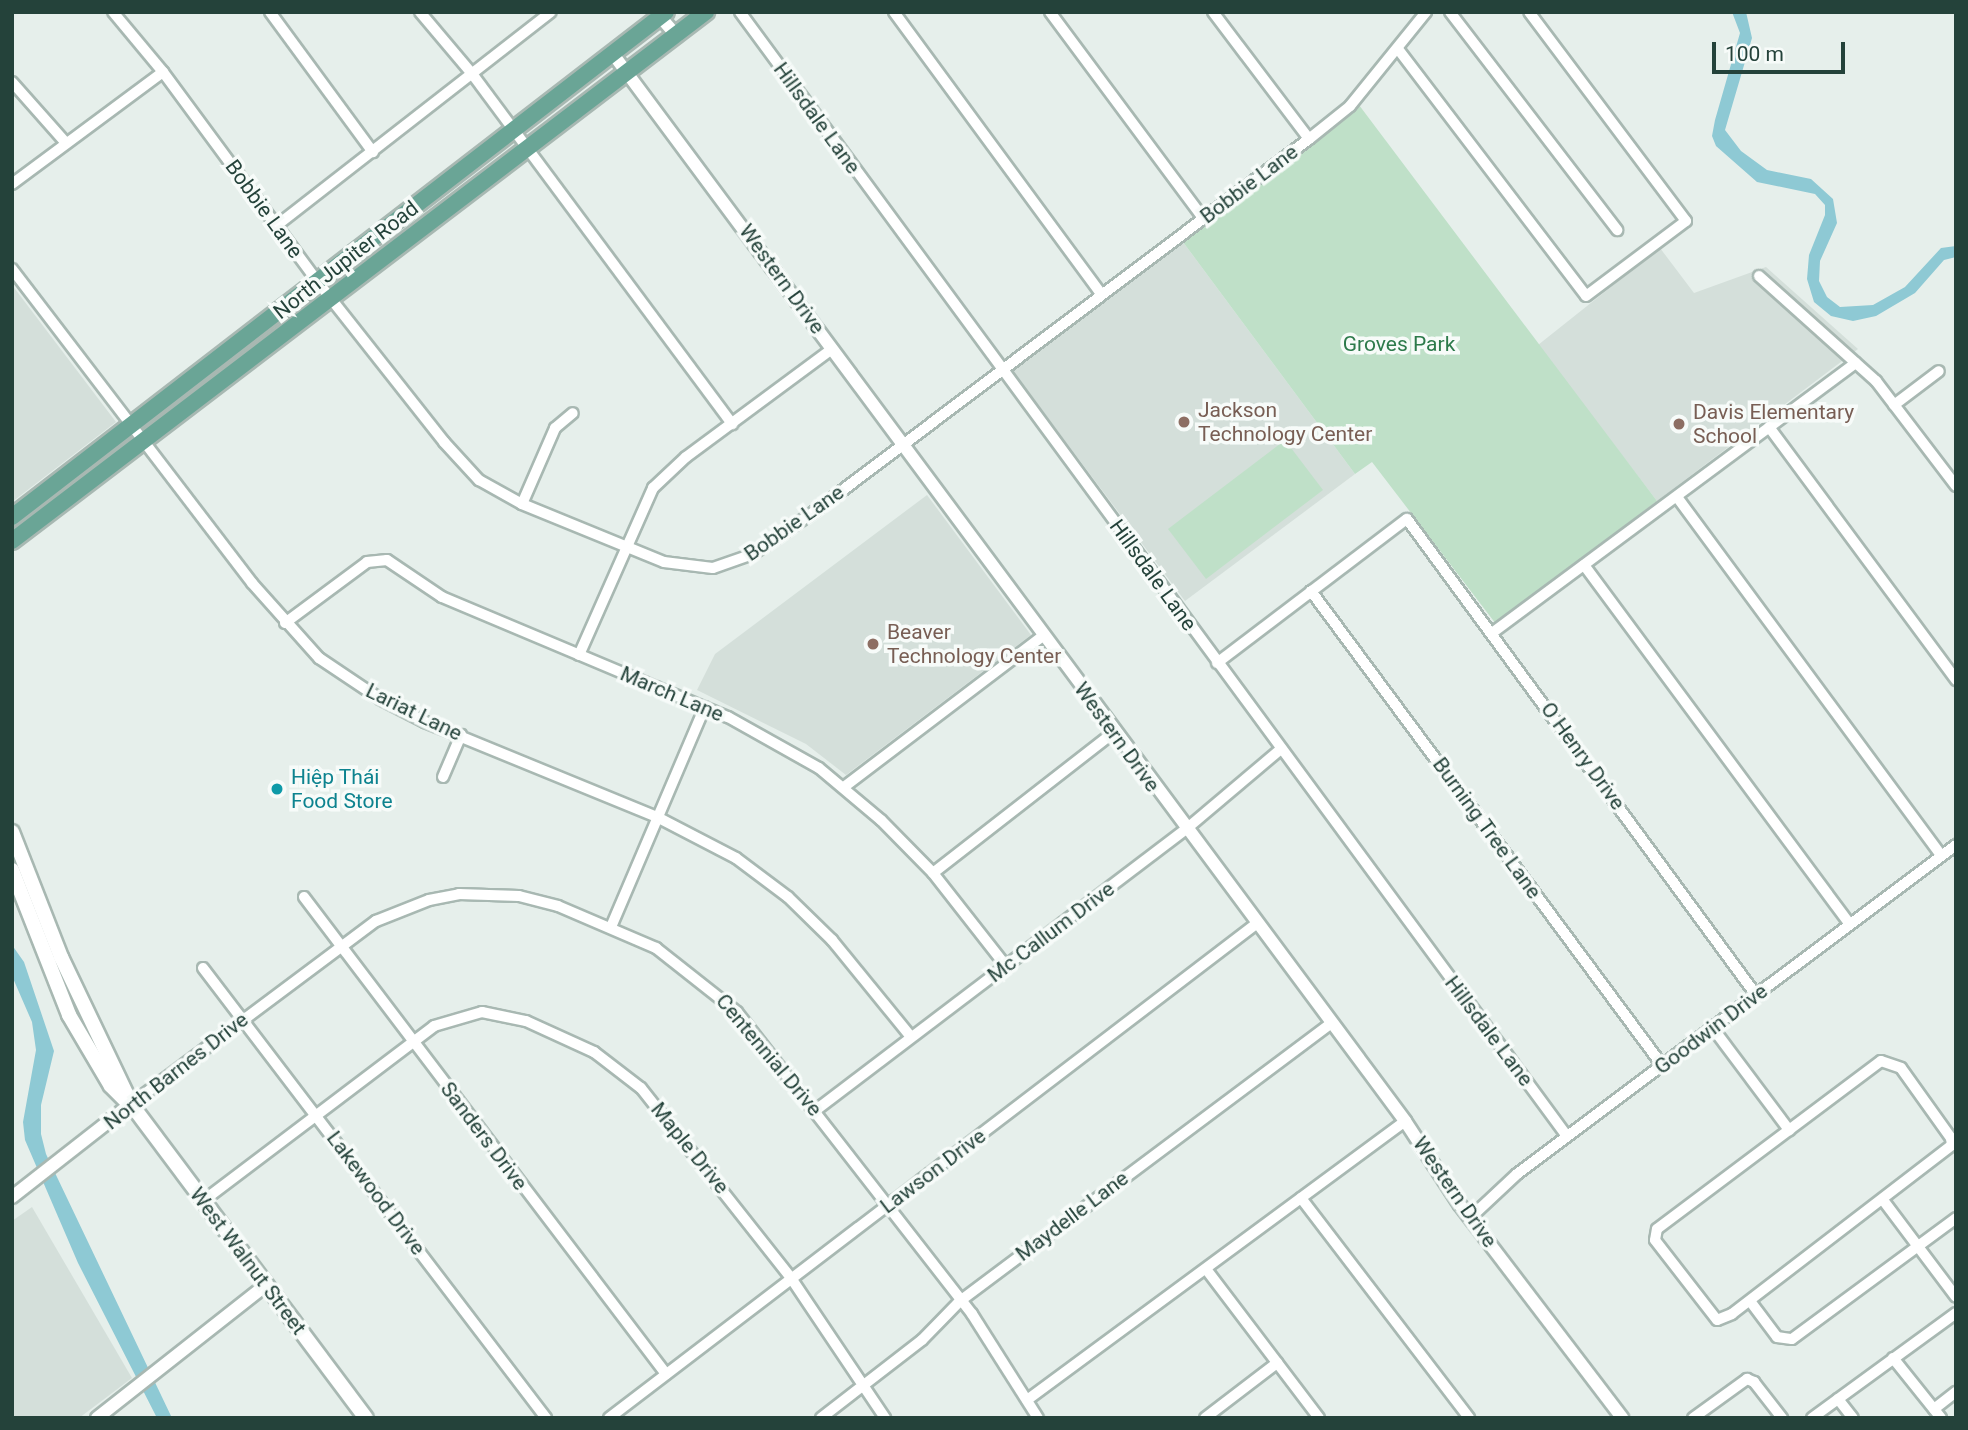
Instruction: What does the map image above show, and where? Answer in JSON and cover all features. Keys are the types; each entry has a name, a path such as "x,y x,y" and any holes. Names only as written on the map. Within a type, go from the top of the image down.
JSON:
{"main road":[{"name":"North Jupiter Road","path":"12,541 706,12"},
{"name":"North Jupiter Road","path":"18,513 613,54 661,14"},
{"path":"18,513 35,524"},
{"name":"West Walnut Street","path":"13,834 75,1027 111,1086 131,1104 366,1418"},
{"name":"West Walnut Street","path":"12,870 20,891 69,976 131,1104"}],"street":[{"name":"Bobbie Lane","path":"113,12 163,72 317,281 462,463 492,490 522,504 691,568 738,562 902,444 1309,139 1350,106 1426,12"},
{"path":"270,12 373,152"},
{"path":"420,12 473,75 732,424"},
{"path":"276,226 551,12"},
{"name":"Hillsdale Lane","path":"740,12 1567,1136"},
{"path":"894,12 1101,294"},
{"path":"1050,12 1203,218"},
{"path":"1213,12 1309,139"},
{"path":"1450,12 1616,230"},
{"path":"1398,49 1586,296 1686,221 1529,12"},
{"path":"661,14 677,36"},
{"name":"Western Drive","path":"613,54 1113,733 1405,1121 1470,1218 1622,1418"},
{"path":"12,184 163,72"},
{"path":"12,82 66,143"},
{"name":"Lariat Lane","path":"12,269 285,623 351,681 461,736 657,817 720,848 788,897 832,940 911,1037"},
{"path":"1759,276 1856,363 1894,405 1956,486"},
{"path":"579,655 653,488 832,349"},
{"path":"1492,634 1856,363"},
{"path":"1894,405 1939,371"},
{"path":"522,504 555,428 573,413"},
{"path":"1769,427 1956,680"},
{"path":"1677,497 1941,855"},
{"name":"O Henry Drive","path":"1311,591 1407,519 1756,995"},
{"name":"March Lane","path":"285,623 367,562 387,560 442,597 705,707 780,743 844,787 933,873 1006,966"},
{"path":"1584,565 1850,924"},
{"path":"1217,663 1311,591"},
{"name":"Burning Tree Lane","path":"1311,591 1662,1065"},
{"path":"844,787 1043,636"},
{"path":"611,927 705,707"},
{"path":"933,873 1113,733"},
{"path":"443,777 461,736"},
{"name":"Mc Callum Drive","path":"816,1110 1185,830 1281,749"},
{"name":"Goodwin Drive","path":"1470,1218 1567,1136 1956,845"},
{"name":"Centennial Drive","path":"341,946 376,921 459,894 519,897 611,927 656,948 714,990 737,1012 816,1110 960,1301 1038,1418"},
{"name":"Sanders Drive","path":"304,897 666,1374"},
{"name":"Lawson Drive","path":"608,1418 1256,924"},
{"name":"North Barnes Drive","path":"12,1197 341,946"},
{"name":"Lakewood Drive","path":"203,968 547,1418"},
{"name":"Maple Drive","path":"204,1201 434,1026 482,1012 526,1021 618,1066 674,1125 791,1278 885,1418"},
{"name":"Maydelle Lane","path":"821,1418 922,1340 960,1301 1331,1023"},
{"path":"1712,1027 1789,1130"},
{"path":"1881,1061 1900,1068 1951,1138 1952,1145 1750,1301 1717,1320 1653,1236 1789,1130 1881,1061"},
{"path":"1027,1400 1405,1121"},
{"path":"1301,1198 1469,1418"},
{"path":"1883,1200 1956,1297"},
{"path":"1750,1301 1777,1337 1792,1339 1956,1218"},
{"path":"1206,1269 1319,1418"},
{"path":"97,1418 266,1285"},
{"path":"1812,1418 1956,1312"},
{"path":"1893,1357 1937,1413 1956,1392"},
{"path":"1205,1418 1277,1363"},
{"path":"1695,1416 1747,1379 1782,1418"},
{"path":"1838,1399 1853,1418"}],"shaded area":[{"name":"Jackson Technology Center","path":"1183,242 1355,474 1185,601 1012,370"},
{"name":"Davis Elementary School","path":"1660,248 1694,293 1766,267 1858,349 1657,501 1538,345"},
{"path":"12,285 116,422 12,502"},
{"name":"Beaver Technology Center","path":"927,495 1031,635 846,775 806,744 697,690 715,654"},
{"path":"32,1207 132,1378 79,1418 12,1418 12,1221"}],"green space":[{"name":"Groves Park","path":"1359,105 1657,501 1496,624 1372,462 1355,474 1183,242"},
{"path":"1285,440 1323,490 1206,579 1168,529"}],"water":[{"path":"1732,12 1746,12 1752,38 1725,130 1741,151 1767,170 1811,179 1833,199 1837,223 1820,261 1819,281 1827,297 1840,307 1873,305 1905,287 1941,248 1956,246 1956,257 1944,260 1915,293 1876,316 1853,321 1831,316 1814,302 1807,279 1809,255 1825,215 1825,205 1815,194 1757,182 1716,146 1712,136 1715,120 1740,33"},
{"path":"12,945 24,962 54,1051 41,1105 41,1134 46,1154 172,1418 157,1418 78,1263 25,1140 23,1122 36,1050 32,1022 12,976"}],"place":[{"name":"Jackson Technology Center","path":"1184,422"},
{"name":"Davis Elementary School","path":"1679,424"},
{"name":"Beaver Technology Center","path":"873,644"},
{"name":"Hiệp Thái Food Store","path":"277,789"}]}
